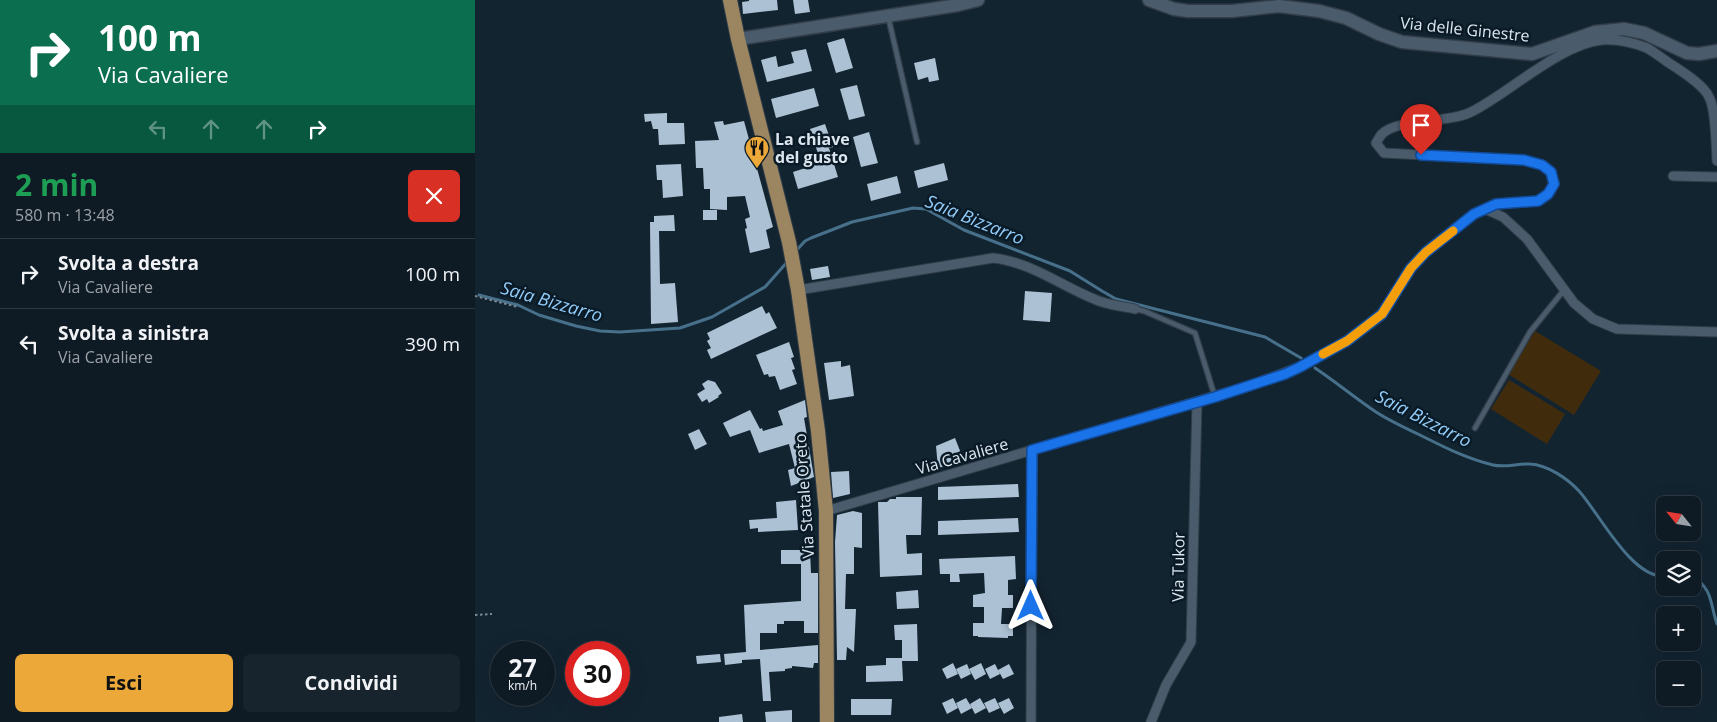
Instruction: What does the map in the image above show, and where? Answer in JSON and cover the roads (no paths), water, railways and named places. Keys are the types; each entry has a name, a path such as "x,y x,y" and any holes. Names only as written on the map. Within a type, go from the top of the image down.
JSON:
{"main road":[{"path":"731,0 738,39"},
{"name":"Via Statale Oreto","path":"738,39 795,270 818,431 826,511 827,722"}],"street":[{"path":"738,39 978,0"},
{"name":"Via delle Ginestre","path":"1149,0 1174,9 1188,11 1232,12 1279,6 1319,11 1347,18 1379,34 1402,42 1532,54 1595,32 1624,29 1644,33 1687,53 1699,54 1717,50"},
{"name":"Via Cavaliere","path":"826,511 1197,403 1285,374 1347,341 1382,314 1411,268 1426,252 1474,214 1496,204 1538,201 1548,194 1554,184 1551,172 1542,165 1524,160 1384,153 1375,143 1383,132 1402,125 1442,120 1472,112 1562,54 1587,44 1603,40 1622,42 1647,49 1677,68 1704,90 1710,97 1717,161"},
{"path":"1673,176 1717,177"},
{"path":"1485,209 1503,217 1527,239 1564,290 1593,319 1617,329 1717,332"},
{"path":"798,290 993,258 1022,264 1095,300 1135,309"},
{"name":"Via Tukor","path":"1151,722 1167,685 1191,642 1197,403"},
{"path":"1031,722 1032,450"}],"lane":[{"path":"887,15 917,142"},
{"path":"1475,428 1531,332 1564,290"},
{"path":"1135,309 1195,333 1215,397"}],"waterway":[{"name":"Saia Bizzarro","path":"796,251 805,241 852,222 913,208 926,209 964,230 1070,271 1116,299 1265,337 1301,358"},
{"name":"Saia Bizzarro","path":"479,295 518,305 539,315 600,331 620,332 680,328 712,317 765,287 789,260"},
{"name":"Saia Bizzarro","path":"1315,368 1381,415 1456,452 1493,465 1530,464 1544,467 1557,473 1579,491 1617,543 1629,556 1640,567 1656,574"},
{"name":"Saia Bizzarro","path":"1701,584 1708,592 1717,624"}],"place":[{"name":"La chiave del gusto","path":"757,169"}]}
